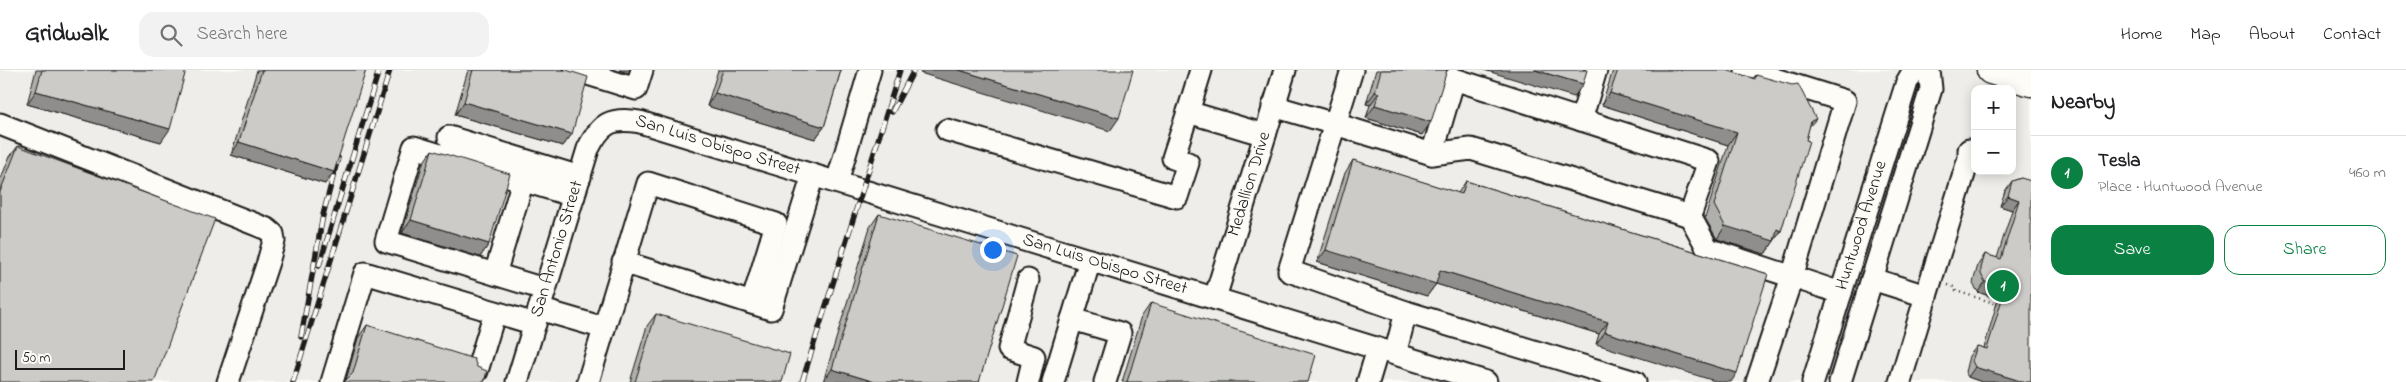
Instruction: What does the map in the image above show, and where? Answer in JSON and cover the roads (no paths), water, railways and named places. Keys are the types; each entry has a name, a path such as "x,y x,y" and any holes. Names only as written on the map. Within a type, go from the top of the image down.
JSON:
{"main road":[{"path":"1991,70 2031,82"}],"street":[{"path":"575,70 611,75 636,89 642,70"},
{"path":"837,182 870,70"},
{"path":"947,130 1177,197 1188,164 1173,158 1201,70"},
{"name":"Medallion Drive","path":"1215,298 1285,70"},
{"path":"1352,70 1289,271 1406,312 1635,382"},
{"path":"1581,120 1596,70"},
{"path":"1746,70 1845,101 1792,277 1757,382"},
{"name":"Huntwood Avenue","path":"1813,382 1906,82 1914,70"},
{"name":"Huntwood Avenue","path":"1840,382 1931,89 1929,70"},
{"path":"1432,154 1454,79 1709,161 1690,216"},
{"path":"1274,106 1432,154 1471,148 1690,216 1708,249 1841,293"},
{"path":"1188,112 1265,135"},
{"name":"San Luis Obispo Street","path":"609,122 624,119 640,122 1486,382"},
{"name":"San Antonio Street","path":"517,382 588,149 596,132 609,122"},
{"path":"0,124 267,229 273,234 274,241 268,262 228,382"},
{"path":"449,137 526,172"},
{"path":"544,289 386,241 414,147 526,172 577,187"},
{"path":"1900,382 1969,158 1969,150"},
{"path":"495,274 526,172"},
{"path":"624,262 771,309 813,175"},
{"path":"588,382 648,183 776,224 752,303"},
{"path":"1053,382 1090,260"},
{"path":"332,382 365,273 495,312 604,328"},
{"path":"1872,279 1926,296"},
{"path":"1028,280 1009,349 1034,357 1028,382"},
{"path":"477,371 495,312"},
{"path":"1368,382 1386,352 1406,312"},
{"path":"1072,319 1120,332 1105,382"}],"railway":[{"path":"319,266 379,70"},
{"path":"293,382 390,70"},
{"path":"802,382 900,70"},
{"path":"892,112 914,70"},
{"path":"301,337 323,215 338,158"}],"place":[{"name":"Tesla","path":"2003,286"}]}
